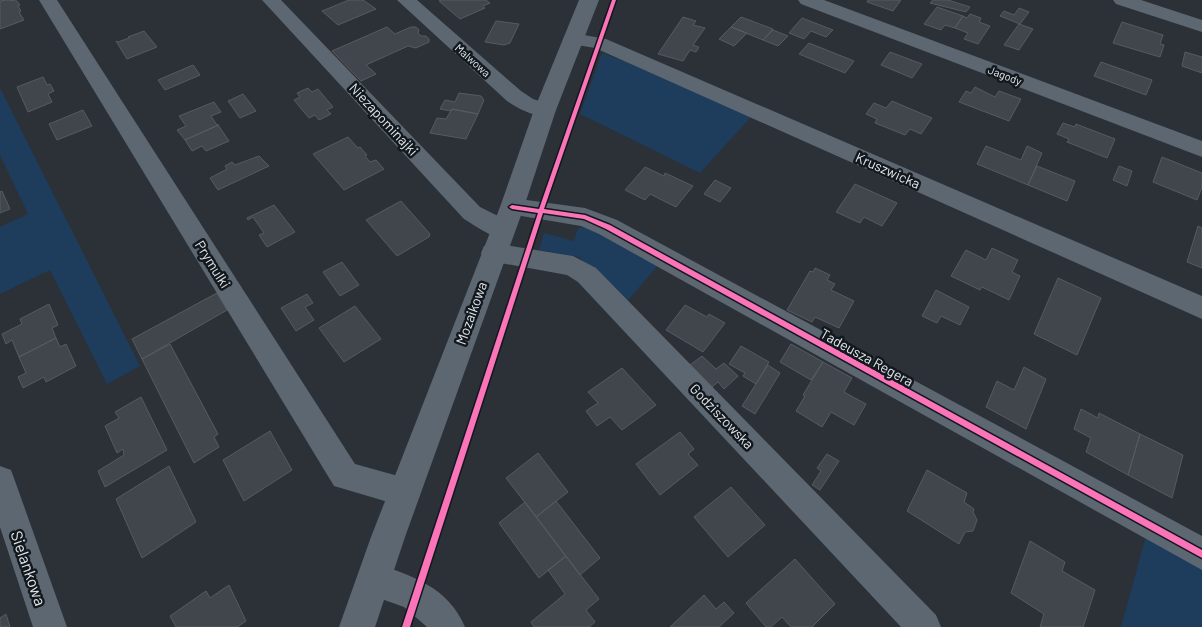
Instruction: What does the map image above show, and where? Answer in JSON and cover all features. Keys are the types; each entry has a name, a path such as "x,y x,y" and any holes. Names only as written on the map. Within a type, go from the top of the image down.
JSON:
{"street":[{"name":"Prymulki","path":"48,0 345,476 405,492"},
{"name":"Niezapominajki","path":"271,0 472,213 502,230"},
{"name":"Malwowa","path":"406,0 514,96 526,104 545,110"},
{"name":"Mozaikowa","path":"357,627 545,110 589,0"},
{"name":"Jagody","path":"807,0 1202,149"},
{"path":"1122,0 1202,26"},
{"name":"Kruszwicka","path":"573,39 599,43 1202,308"},
{"name":"Tadeusza Regera","path":"502,230 585,217 608,227 1202,554"},
{"name":"Godziszowska","path":"502,230 587,275 924,627"},
{"name":"Sielankowa","path":"0,481 50,627"},
{"path":"374,580 417,595 430,604 448,627"}],"shaded area":[{"path":"602,53 751,117 700,173 580,114"},
{"path":"0,88 140,366 107,384 50,270 0,294 0,227 28,214 0,155"},
{"path":"588,227 659,264 624,305 579,257 539,250 544,233 574,241 578,228"},
{"path":"1146,536 1202,568 1202,627 1121,627"}],"building":[{"path":"349,0 363,0 376,9 338,25 322,11"},
{"path":"486,0 490,3 483,6 485,8 460,19 439,1"},
{"path":"868,0 901,0 893,11 867,2"},
{"path":"933,0 948,0 970,7 966,12 930,3"},
{"path":"0,1 17,1 20,5 18,6 21,11 19,12 24,20 0,29"},
{"path":"937,7 963,16 955,28 945,25 941,30 924,24"},
{"path":"1019,8 1029,12 1020,24 1000,16 1004,11 1014,15"},
{"path":"970,14 981,18 979,22 990,26 978,44 964,39 968,33 955,28 963,16 967,18"},
{"path":"683,17 696,21 693,25 705,28 693,45 699,47 696,52 690,50 683,61 658,54"},
{"path":"741,17 773,29 763,40 731,27"},
{"path":"802,18 833,30 826,37 811,31 804,39 789,33"},
{"path":"496,21 519,24 510,43 504,45 485,42"},
{"path":"1122,22 1163,35 1160,44 1164,45 1160,57 1113,43"},
{"path":"1019,24 1033,29 1019,50 1004,45"},
{"path":"387,27 395,34 411,27 416,27 419,30 418,33 421,36 426,36 429,42 416,48 408,46 366,65 376,74 361,81 332,51"},
{"path":"731,27 747,33 734,46 719,39"},
{"path":"773,30 788,36 778,46 763,40"},
{"path":"144,31 157,47 127,59 116,41 118,42"},
{"path":"809,43 854,61 845,73 799,54"},
{"path":"890,52 922,64 912,78 881,65"},
{"path":"1185,52 1202,57 1202,73 1182,66"},
{"path":"1101,62 1152,80 1146,95 1094,76"},
{"path":"193,65 200,75 165,90 158,80"},
{"path":"43,77 47,85 50,84 54,91 48,94 52,102 28,112 17,87"},
{"path":"975,87 995,97 999,91 1021,99 1009,121 959,102 966,91 971,93"},
{"path":"308,88 312,92 318,89 333,107 327,110 331,114 319,120 315,115 309,118 294,100 300,97 297,93"},
{"path":"459,93 481,96 484,100 478,114 452,109 451,111 440,109 445,100 455,102"},
{"path":"243,94 256,111 240,118 228,101"},
{"path":"892,101 932,118 921,134 910,129 905,135 875,123 877,119 866,114 874,103 886,108"},
{"path":"214,102 221,112 211,116 219,125 185,140 177,130 186,126 179,116"},
{"path":"452,109 478,114 466,139 430,133 437,118 446,119"},
{"path":"83,110 92,126 57,140 49,124"},
{"path":"1063,123 1075,127 1076,124 1115,139 1107,158 1067,142 1069,139 1057,134"},
{"path":"218,125 229,141 206,151 202,146 192,151 185,140"},
{"path":"348,137 358,148 360,147 370,162 376,160 384,169 344,190 313,154"},
{"path":"986,146 1021,160 1027,146 1042,153 1028,185 977,164"},
{"path":"259,156 269,166 218,190 210,178 227,169 225,166 232,162 235,165"},
{"path":"1162,157 1202,173 1202,187 1197,200 1153,182"},
{"path":"1037,166 1075,181 1067,201 1028,185"},
{"path":"1119,166 1132,171 1127,186 1113,180"},
{"path":"645,167 664,176 665,173 693,186 676,207 650,194 645,200 625,190"},
{"path":"715,180 731,188 720,202 704,194"},
{"path":"855,184 897,203 882,226 864,217 860,223 836,212"},
{"path":"2,191 10,209 0,213 0,192"},
{"path":"401,201 430,234 429,237 397,256 366,220"},
{"path":"274,205 295,232 267,247 259,235 264,233 253,217 248,220 247,218"},
{"path":"1198,226 1202,228 1202,268 1187,262"},
{"path":"992,248 1018,260 1012,272 1020,276 1009,300 982,287 980,290 951,276 966,250 986,260"},
{"path":"342,262 359,285 340,296 323,272"},
{"path":"815,268 830,275 827,280 835,284 831,290 854,301 839,328 815,317 812,322 787,310 810,271 813,272"},
{"path":"1058,278 1101,298 1077,355 1034,334"},
{"path":"936,290 969,307 960,325 941,316 937,323 922,316"},
{"path":"217,293 227,310 142,359 132,339"},
{"path":"307,294 313,303 305,307 314,320 296,331 281,308"},
{"path":"49,304 58,325 52,328 56,338 19,357 12,340 6,344 2,334 22,324 20,319"},
{"path":"685,305 707,317 709,314 725,323 703,352 666,330"},
{"path":"355,306 381,339 344,362 319,328"},
{"path":"56,338 60,347 66,344 76,366 46,382 44,377 23,388 18,377 26,373 19,357"},
{"path":"170,344 218,434 214,437 219,447 194,463 142,359"},
{"path":"791,344 823,362 811,380 780,362"},
{"path":"741,346 769,362 756,384 743,376 745,373 729,364"},
{"path":"702,356 716,369 724,363 738,376 724,389 718,382 708,390 686,368"},
{"path":"823,362 852,378 844,392 866,404 854,425 831,412 822,427 796,411 805,396 803,395"},
{"path":"768,365 780,373 755,414 742,406"},
{"path":"1024,367 1046,379 1026,429 986,407 997,381 1014,390"},
{"path":"622,368 656,405 622,430 610,417 597,426 586,411 598,403 588,392"},
{"path":"141,397 167,450 105,487 98,471 124,455 123,449 117,453 105,426 119,418 115,412"},
{"path":"1081,409 1098,418 1099,413 1140,434 1128,475 1086,452 1091,438 1074,429"},
{"path":"270,431 292,470 244,501 223,460"},
{"path":"680,432 694,449 688,454 698,465 660,495 636,464"},
{"path":"1140,434 1183,455 1172,498 1128,475"},
{"path":"538,453 568,492 536,517 506,478"},
{"path":"827,454 839,461 820,490 812,485 821,471 817,468"},
{"path":"169,466 196,522 142,558 116,499"},
{"path":"927,470 967,493 964,502 974,509 973,512 977,520 973,531 965,532 959,544 907,511"},
{"path":"731,487 765,525 728,557 694,517"},
{"path":"556,501 600,558 580,575 536,517"},
{"path":"525,502 566,556 539,578 499,523"},
{"path":"1030,541 1065,562 1062,571 1095,590 1083,627 1040,627 1044,614 1011,593"},
{"path":"566,556 599,599 586,610 595,622 589,627 534,627 531,622 565,594 548,570"},
{"path":"795,559 835,604 812,627 791,627 782,617 771,627 766,627 746,603"},
{"path":"229,585 246,621 237,627 176,627 170,616 206,591 210,598"},
{"path":"704,595 716,609 724,602 734,613 719,627 670,627"},
{"path":"6,614 10,627 0,627 0,618"}],"cycle path":[{"path":"406,627 541,211 614,0"},
{"path":"512,207 585,217 608,227 1202,554"}]}
